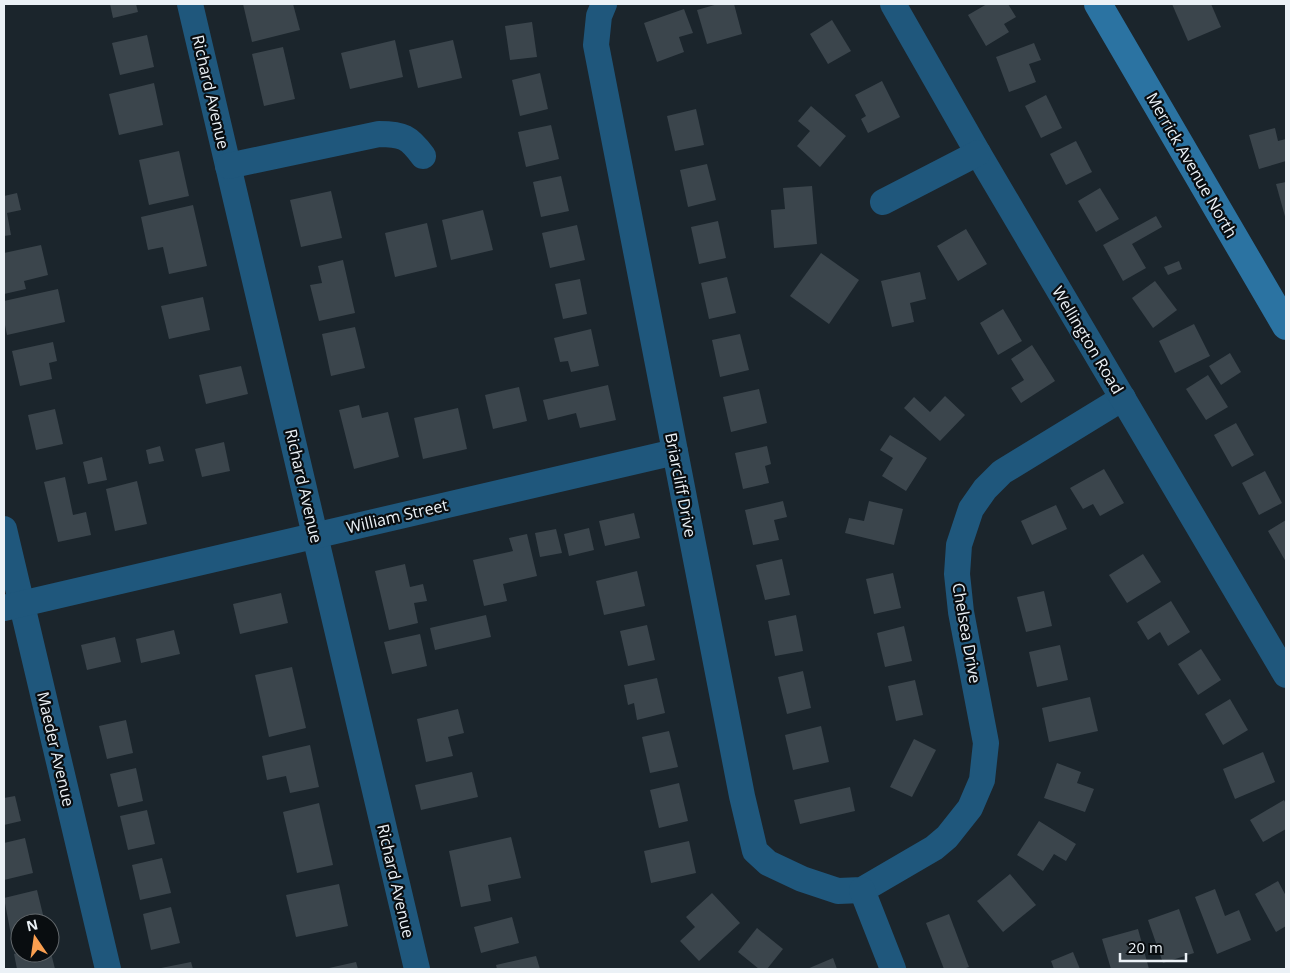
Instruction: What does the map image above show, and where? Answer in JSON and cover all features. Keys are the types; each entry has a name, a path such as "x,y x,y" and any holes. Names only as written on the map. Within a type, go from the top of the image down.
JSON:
{"main road":[{"name":"Merrick Avenue North","path":"1098,4 1286,326"}],"street":[{"name":"Richard Avenue","path":"190,4 417,969"},
{"name":"Briarcliff Drive","path":"604,4 599,16 596,45 740,786 755,850 768,863 802,879 838,890 862,890"},
{"name":"Wellington Road","path":"893,4 978,153 1286,675"},
{"path":"228,166 379,134 395,134 410,139 423,156"},
{"path":"883,202 978,153"},
{"name":"Chelsea Drive","path":"862,890 934,848 947,837 970,808 982,780 986,743 961,612 957,574 959,545 971,509 985,488 1002,472 1123,398"},
{"name":"William Street","path":"12,606 675,452"},
{"name":"Maeder Avenue","path":"4,529 12,606 108,969"},
{"path":"862,890 893,969"}],"building":[{"path":"110,4 136,4 138,12 113,18"},
{"path":"243,4 293,4 300,30 252,42"},
{"path":"718,4 734,4 742,34 707,44 697,10"},
{"path":"987,4 1008,4 1016,17 1004,24 1009,32 986,46 968,15"},
{"path":"1172,4 1211,4 1221,27 1188,41"},
{"path":"684,9 693,33 679,37 684,52 657,62 644,23"},
{"path":"832,20 851,51 828,64 810,34"},
{"path":"532,22 537,57 510,60 505,26"},
{"path":"147,35 154,67 120,75 112,43"},
{"path":"395,40 403,77 350,89 341,53"},
{"path":"453,40 462,78 418,88 409,50"},
{"path":"1034,43 1041,60 1029,64 1036,82 1009,92 996,57"},
{"path":"283,47 295,99 264,106 252,54"},
{"path":"540,73 548,109 520,116 512,80"},
{"path":"882,81 900,117 868,133 861,119 866,116 855,95"},
{"path":"154,83 163,125 119,135 109,94"},
{"path":"1046,95 1062,128 1041,138 1025,106"},
{"path":"811,106 846,136 820,167 797,146 810,131 798,121"},
{"path":"696,109 704,145 675,151 667,116"},
{"path":"551,125 559,159 526,167 518,132"},
{"path":"1275,128 1278,141 1286,139 1286,161 1259,169 1249,135"},
{"path":"1076,141 1092,172 1066,185 1050,154"},
{"path":"179,151 189,196 149,205 139,160"},
{"path":"707,164 716,200 688,207 680,170"},
{"path":"561,176 569,211 541,217 533,182"},
{"path":"1286,182 1286,220 1276,184"},
{"path":"812,186 817,244 774,248 771,210 785,209 783,188"},
{"path":"1100,188 1119,219 1096,232 1078,201"},
{"path":"331,191 342,238 301,247 290,200"},
{"path":"17,193 21,210 7,213 11,235 4,236 4,196"},
{"path":"193,205 207,266 169,274 163,247 148,250 141,217"},
{"path":"483,210 493,250 451,260 442,220"},
{"path":"1156,216 1162,227 1132,244 1146,268 1123,281 1103,245"},
{"path":"718,221 726,258 699,264 691,227"},
{"path":"427,223 437,267 395,277 385,233"},
{"path":"577,225 585,260 550,268 542,233"},
{"path":"966,229 987,264 958,281 937,246"},
{"path":"41,245 48,275 24,281 26,289 4,294 4,253"},
{"path":"821,253 859,280 829,324 790,296"},
{"path":"343,260 355,313 319,321 310,285 322,283 318,266"},
{"path":"1179,261 1182,269 1168,275 1164,267"},
{"path":"920,272 926,299 910,303 914,322 892,327 881,281"},
{"path":"727,277 736,313 709,319 701,283"},
{"path":"580,279 587,314 563,319 555,284"},
{"path":"1155,281 1177,310 1153,328 1132,298"},
{"path":"58,289 65,322 7,335 4,320 4,301"},
{"path":"203,297 210,330 169,339 161,306"},
{"path":"1003,309 1022,341 998,355 980,323"},
{"path":"1194,324 1210,356 1175,373 1159,341"},
{"path":"355,327 365,368 331,376 322,334"},
{"path":"591,329 599,366 571,372 568,361 560,362 554,338"},
{"path":"740,334 749,370 720,377 712,340"},
{"path":"53,342 57,361 49,363 52,379 20,386 12,351"},
{"path":"1032,345 1055,381 1021,403 1011,388 1024,380 1011,359"},
{"path":"1230,353 1241,372 1221,385 1209,366"},
{"path":"241,366 248,394 206,404 199,375"},
{"path":"1208,375 1228,407 1206,420 1186,389"},
{"path":"608,385 616,420 580,428 576,413 548,420 543,400"},
{"path":"519,387 527,421 493,429 485,395"},
{"path":"759,389 767,423 731,432 723,397"},
{"path":"945,396 965,415 940,441 904,408 914,397 930,412"},
{"path":"359,405 362,418 388,412 399,457 354,469 339,410"},
{"path":"458,408 467,449 423,459 414,418"},
{"path":"55,409 63,444 36,450 28,415"},
{"path":"1236,423 1254,455 1232,467 1214,435"},
{"path":"890,435 927,458 906,491 882,476 893,458 880,450"},
{"path":"224,442 230,471 202,477 195,449"},
{"path":"160,446 164,461 149,464 146,450"},
{"path":"767,446 771,464 765,466 769,483 743,489 735,453"},
{"path":"102,457 107,480 88,484 83,462"},
{"path":"1104,469 1124,503 1100,516 1093,504 1083,509 1070,488"},
{"path":"1265,471 1282,503 1259,515 1242,483"},
{"path":"65,477 73,515 86,512 91,535 58,542 44,482"},
{"path":"137,481 147,524 115,531 106,489"},
{"path":"783,501 787,517 774,520 779,540 753,545 745,510"},
{"path":"869,501 903,509 894,545 845,533 849,518 864,521"},
{"path":"1056,505 1067,529 1032,545 1021,521"},
{"path":"634,513 640,538 605,546 599,521"},
{"path":"1286,520 1286,562 1268,531"},
{"path":"589,528 594,550 569,556 564,534"},
{"path":"556,529 562,553 540,557 535,533"},
{"path":"527,534 537,576 503,584 507,601 484,606 473,560 513,551 509,538"},
{"path":"1143,554 1161,582 1127,603 1109,575"},
{"path":"782,559 790,595 765,600 756,565"},
{"path":"405,564 410,587 423,584 427,601 414,603 418,623 389,630 375,571"},
{"path":"637,571 645,606 604,615 596,581"},
{"path":"893,573 901,608 874,614 866,579"},
{"path":"1044,591 1052,626 1026,632 1017,597"},
{"path":"281,593 288,623 240,634 233,604"},
{"path":"1171,601 1190,632 1168,646 1160,632 1148,640 1137,622"},
{"path":"486,615 491,637 435,650 430,628"},
{"path":"796,615 803,651 775,656 768,621"},
{"path":"647,625 655,660 628,666 620,631"},
{"path":"904,626 912,661 885,667 877,633"},
{"path":"174,630 180,654 141,663 136,639"},
{"path":"420,634 427,666 392,674 384,642"},
{"path":"115,637 121,662 87,670 81,645"},
{"path":"1060,645 1068,680 1037,687 1029,652"},
{"path":"1201,649 1221,680 1198,695 1178,664"},
{"path":"292,667 306,728 269,737 255,675"},
{"path":"803,671 811,708 787,714 778,677"},
{"path":"657,678 665,713 637,720 634,703 628,705 624,685"},
{"path":"915,680 923,715 896,721 888,686"},
{"path":"1090,697 1098,731 1049,742 1042,708"},
{"path":"1230,699 1248,730 1223,745 1205,714"},
{"path":"458,709 464,733 448,737 453,756 426,762 417,719"},
{"path":"126,720 133,753 107,759 99,726"},
{"path":"821,726 829,762 793,770 785,735"},
{"path":"669,731 678,767 650,773 642,737"},
{"path":"914,739 936,750 912,797 890,787"},
{"path":"310,745 319,787 290,793 286,776 267,780 262,756"},
{"path":"1263,752 1275,782 1235,799 1223,769"},
{"path":"1057,763 1081,772 1077,783 1094,789 1085,812 1044,798"},
{"path":"136,768 143,801 118,807 110,774"},
{"path":"472,772 478,797 421,810 415,785"},
{"path":"679,783 688,821 659,828 650,790"},
{"path":"850,787 855,811 800,824 794,800"},
{"path":"15,796 21,821 4,825 4,798"},
{"path":"1284,800 1286,804 1286,829 1263,842 1250,820"},
{"path":"319,803 333,865 297,873 283,812"},
{"path":"147,810 155,844 128,850 120,816"},
{"path":"1039,821 1076,844 1066,861 1054,854 1043,871 1017,855"},
{"path":"511,837 521,878 488,885 491,901 461,907 449,851"},
{"path":"25,838 33,873 4,880 4,843"},
{"path":"689,841 696,873 651,883 644,851"},
{"path":"162,858 171,893 140,900 132,865"},
{"path":"1010,874 1036,905 1003,932 977,901"},
{"path":"1278,881 1286,896 1286,926 1276,932 1255,894"},
{"path":"339,884 348,926 296,937 286,895"},
{"path":"1215,889 1225,916 1239,910 1251,940 1217,954 1195,897"},
{"path":"37,890 43,913 10,913 10,930 4,898"},
{"path":"712,893 740,923 699,961 680,941 695,927 686,917"},
{"path":"171,907 180,943 151,950 143,914"},
{"path":"1179,909 1194,953 1163,963 1148,920"},
{"path":"949,914 969,967 963,969 944,969 926,923"},
{"path":"512,917 519,943 481,953 474,927"},
{"path":"757,928 783,949 767,969 759,969 738,952"},
{"path":"1138,929 1149,969 1111,969 1102,939"},
{"path":"1073,952 1080,969 1054,969 1051,961"},
{"path":"536,956 540,969 497,969 496,965"},
{"path":"833,958 837,969 807,969"},
{"path":"191,962 193,969 161,969 161,968"},
{"path":"356,962 358,969 329,969 329,968"},
{"path":"16,963 54,963 55,969 17,969"}]}
